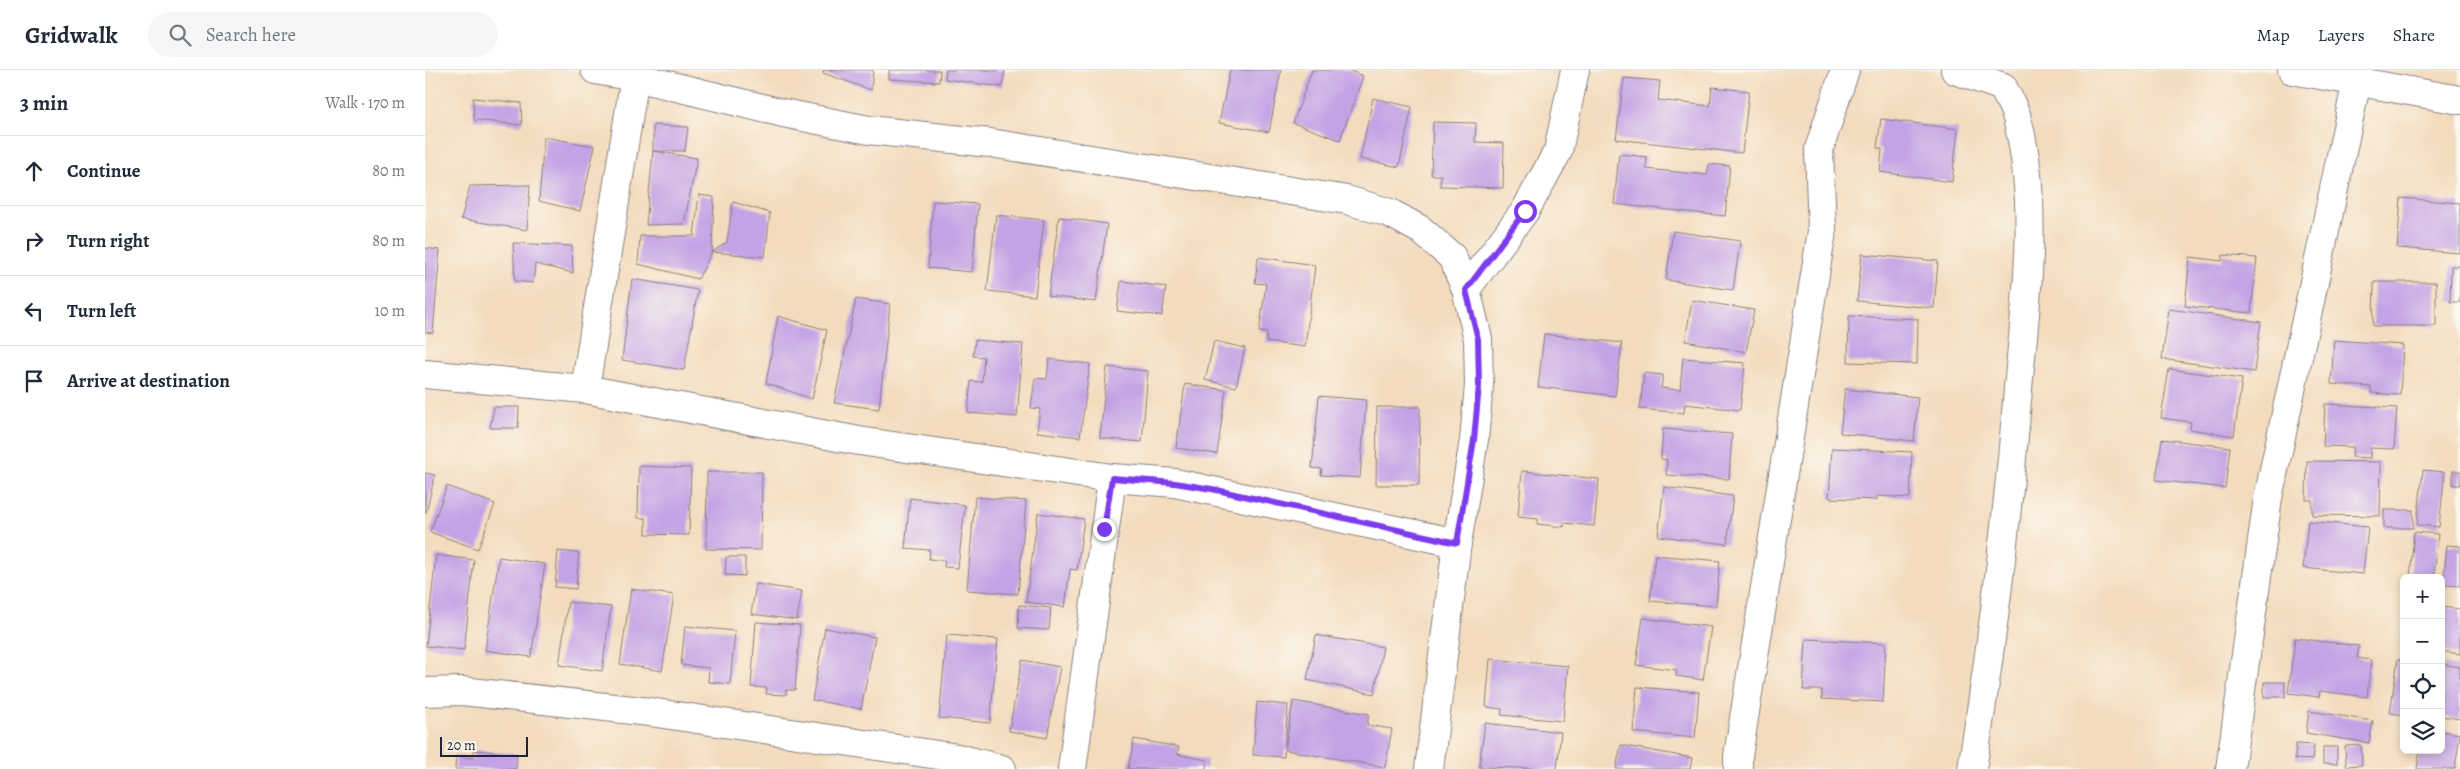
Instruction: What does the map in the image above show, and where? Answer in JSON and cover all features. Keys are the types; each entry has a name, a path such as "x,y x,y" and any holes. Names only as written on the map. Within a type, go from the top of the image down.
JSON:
{"street":[{"path":"595,70 635,73 783,112 869,130 990,143 1347,200 1390,213 1421,230 1453,257 1466,290 1478,339 1479,385 1474,440 1457,543 1429,769"},
{"path":"1466,290 1525,211 1558,152 1575,70"},
{"path":"1738,769 1737,756 1822,231 1819,149 1845,70"},
{"path":"1955,70 2003,87 2016,116 2027,166 2029,228 2027,298 2011,479 1992,637 1973,769"},
{"path":"2292,70 2357,82 2406,81 2460,100"},
{"path":"585,389 635,73"},
{"path":"2229,769 2268,498 2357,82"},
{"path":"425,374 585,389 859,441 1112,478 1175,483 1212,489 1457,543"},
{"path":"1072,769 1112,478"},
{"path":"425,692 462,692 650,712 958,758 1002,769"}],"building":[{"path":"824,70 873,70 871,90 823,73"},
{"path":"889,70 940,70 939,82 889,79"},
{"path":"946,70 1005,70 1002,87 945,79"},
{"path":"1230,70 1281,70 1269,132 1219,123"},
{"path":"1312,70 1348,70 1363,76 1340,140 1293,123"},
{"path":"1624,78 1660,81 1658,100 1710,106 1712,87 1749,91 1742,153 1616,139"},
{"path":"473,98 521,103 522,125 474,120"},
{"path":"1373,98 1412,107 1399,167 1360,159"},
{"path":"1881,119 1958,129 1952,182 1880,172 1882,149 1877,148"},
{"path":"1433,122 1476,123 1475,142 1504,143 1503,188 1440,186 1441,175 1431,175"},
{"path":"653,125 688,127 685,151 653,151"},
{"path":"544,137 595,146 580,211 539,201"},
{"path":"653,151 697,158 684,224 646,225"},
{"path":"1619,154 1647,157 1646,169 1707,175 1709,164 1730,166 1725,216 1614,204"},
{"path":"530,185 527,230 461,219 470,186"},
{"path":"699,195 714,197 712,252 698,279 638,264 640,236 694,236"},
{"path":"2401,198 2460,203 2460,253 2397,248"},
{"path":"933,201 978,204 972,272 928,268"},
{"path":"733,202 770,213 765,257 712,252 727,242"},
{"path":"996,215 1044,220 1035,296 987,291"},
{"path":"1059,217 1107,224 1096,302 1048,296"},
{"path":"1673,231 1740,241 1733,290 1666,280"},
{"path":"513,243 572,246 573,273 535,264 533,283 515,281"},
{"path":"425,248 440,250 433,333 425,332"},
{"path":"1862,254 1938,261 1934,308 1857,301"},
{"path":"2223,255 2257,258 2251,313 2185,306 2190,257 2222,261"},
{"path":"1258,257 1315,265 1305,347 1266,342 1267,333 1259,332 1266,284 1255,283"},
{"path":"2451,266 2460,266 2460,302 2450,302"},
{"path":"632,279 698,290 684,370 622,360"},
{"path":"1121,281 1166,287 1162,316 1117,311"},
{"path":"2374,282 2436,282 2436,326 2373,326"},
{"path":"856,299 890,304 879,409 834,403"},
{"path":"1692,300 1754,310 1746,352 1685,341"},
{"path":"2169,309 2261,322 2254,372 2162,359"},
{"path":"778,316 827,330 812,399 766,383"},
{"path":"1849,316 1918,319 1917,364 1848,362"},
{"path":"1544,334 1622,343 1615,396 1538,387"},
{"path":"975,340 1023,344 1017,417 968,413 971,381 982,382 984,357 973,356"},
{"path":"2334,340 2403,345 2400,395 2371,393 2371,387 2331,384"},
{"path":"1214,341 1245,348 1236,387 1205,380"},
{"path":"1683,358 1745,363 1740,410 1685,404 1684,413 1640,409 1644,373 1663,375 1661,388 1680,390"},
{"path":"1049,359 1090,364 1080,437 1037,432 1040,409 1031,408 1035,378 1047,379"},
{"path":"1107,367 1148,371 1142,442 1100,438"},
{"path":"2169,369 2242,379 2234,436 2190,429 2191,422 2161,418"},
{"path":"1185,384 1226,390 1217,454 1176,448"},
{"path":"1845,389 1918,397 1914,441 1840,433"},
{"path":"1319,396 1366,400 1360,478 1321,475 1322,469 1312,468"},
{"path":"2325,404 2397,408 2394,449 2370,448 2370,458 2352,457 2353,447 2323,446"},
{"path":"494,407 519,407 518,428 490,428"},
{"path":"1377,407 1420,407 1419,485 1376,485"},
{"path":"1663,429 1732,434 1729,479 1666,475 1667,460 1661,459"},
{"path":"2162,439 2230,447 2225,488 2156,480"},
{"path":"1832,448 1912,452 1910,498 1877,496 1877,500 1829,498"},
{"path":"2307,461 2381,462 2380,516 2312,515 2312,500 2306,500"},
{"path":"639,466 691,468 689,535 646,534 646,518 638,518"},
{"path":"2423,470 2445,472 2439,527 2417,525"},
{"path":"1522,471 1599,479 1594,526 1564,523 1564,527 1537,524 1538,519 1518,517"},
{"path":"2453,471 2460,471 2460,485 2453,485"},
{"path":"707,472 762,472 761,550 706,549"},
{"path":"425,473 435,475 426,513 425,513"},
{"path":"447,486 495,504 478,549 430,532"},
{"path":"1664,487 1733,496 1727,544 1658,536"},
{"path":"975,497 1026,501 1018,594 967,590"},
{"path":"910,498 965,505 958,568 944,567 945,561 929,559 930,550 905,548"},
{"path":"2384,510 2413,510 2413,528 2384,528"},
{"path":"1038,513 1084,519 1077,570 1070,569 1065,607 1026,602"},
{"path":"2308,521 2368,527 2363,574 2303,568"},
{"path":"2414,532 2438,534 2434,574 2410,574"},
{"path":"2447,545 2460,546 2460,586 2445,585"},
{"path":"558,551 579,553 576,589 555,587"},
{"path":"436,555 474,560 464,650 426,646"},
{"path":"1655,555 1720,561 1716,606 1650,601"},
{"path":"499,557 545,564 531,657 485,650"},
{"path":"726,557 745,557 745,576 725,575"},
{"path":"756,584 802,591 797,620 751,614"},
{"path":"631,589 674,595 662,671 620,664"},
{"path":"568,602 611,607 602,671 559,665"},
{"path":"1019,605 1051,608 1049,630 1018,628"},
{"path":"2445,607 2460,609 2460,654 2445,652"},
{"path":"1643,618 1711,627 1703,680 1676,676 1677,670 1636,665"},
{"path":"756,622 800,625 795,690 786,690 786,695 766,694 767,688 751,687"},
{"path":"685,626 735,631 730,684 708,682 709,668 681,665"},
{"path":"825,628 875,637 861,709 812,700"},
{"path":"947,635 998,639 990,723 939,718"},
{"path":"1316,635 1383,647 1374,694 1307,680"},
{"path":"2295,638 2359,646 2357,658 2371,660 2367,697 2320,691 2319,697 2288,693"},
{"path":"1806,639 1886,643 1883,702 1822,699 1822,690 1803,690"},
{"path":"1490,659 1568,666 1563,721 1501,715 1502,709 1486,707"},
{"path":"2398,659 2400,659 2400,714 2390,713"},
{"path":"1022,660 1060,667 1047,738 1009,731"},
{"path":"2445,665 2460,667 2460,719 2445,717"},
{"path":"2264,682 2285,682 2285,697 2264,697"},
{"path":"1637,687 1699,692 1695,738 1633,732"},
{"path":"1293,701 1369,714 1367,725 1392,729 1385,767 1285,750"},
{"path":"1257,702 1288,705 1284,757 1253,755"},
{"path":"2309,711 2373,721 2369,743 2306,733"},
{"path":"1485,723 1561,732 1557,769 1479,767"},
{"path":"2445,732 2460,734 2455,769 2417,769 2419,754 2445,754"},
{"path":"1134,739 1179,747 1177,754 1207,760 1206,769 1128,769"},
{"path":"2296,744 2314,745 2312,760 2295,759"},
{"path":"1621,745 1692,758 1690,769 1616,769"},
{"path":"2361,745 2362,765 2346,766 2345,746"},
{"path":"2323,747 2337,747 2337,764 2323,764"},
{"path":"474,750 517,754 516,769 455,769 456,756 473,758"}],"route":[{"path":"1104,529 1112,478 1175,483 1212,489 1253,500 1457,543 1474,440 1479,385 1478,339 1466,290 1525,211"}]}
